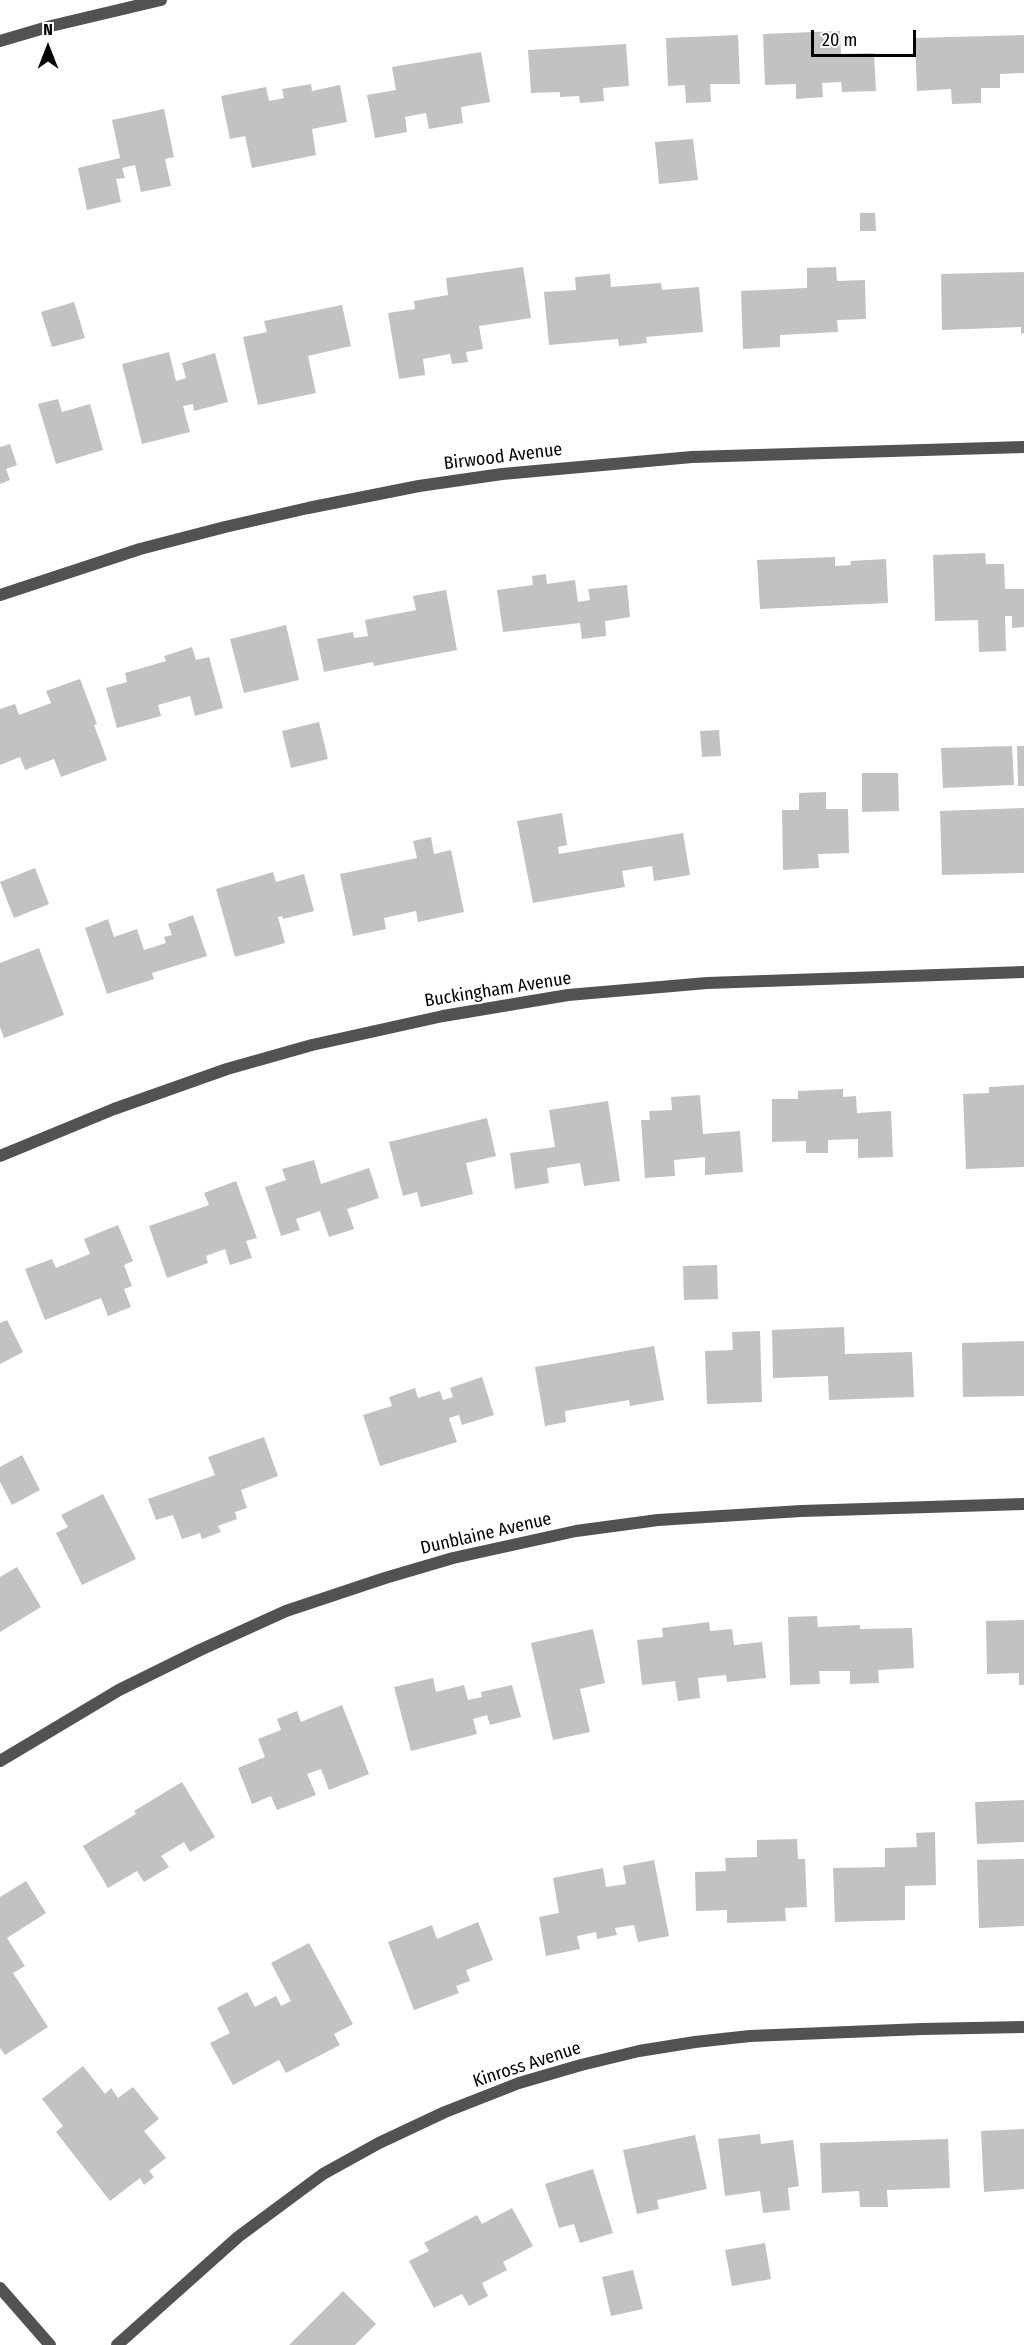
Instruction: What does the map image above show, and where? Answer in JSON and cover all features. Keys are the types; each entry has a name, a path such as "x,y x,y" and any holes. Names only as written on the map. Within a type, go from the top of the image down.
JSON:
{"street":[{"path":"0,41 51,26 161,0"},
{"name":"Birwood Avenue","path":"0,595 140,549 225,527 308,508 450,482 570,467 692,457 1024,447"},
{"name":"Buckingham Avenue","path":"0,1156 114,1109 227,1069 312,1045 443,1016 568,995 707,983 1024,972"},
{"name":"Dunblaine Avenue","path":"0,1761 119,1690 232,1635 286,1611 453,1558 566,1533 658,1520 801,1511 1024,1504"},
{"name":"Kinross Avenue","path":"117,2345 238,2237 323,2174 445,2112 519,2083 615,2056 695,2042 750,2036 1024,2027"},
{"path":"0,2288 50,2345"}],"building":[{"path":"840,31 841,54 874,53 876,91 842,92 841,82 822,83 823,97 796,99 796,84 765,85 763,34"},
{"path":"738,35 740,84 710,84 711,102 686,103 685,85 668,86 666,38"},
{"path":"1024,35 1024,73 1000,74 1000,88 981,88 981,103 952,104 951,89 917,91 915,38"},
{"path":"626,44 629,86 603,88 604,101 580,103 579,96 560,97 560,92 531,93 528,50"},
{"path":"481,52 490,102 461,107 463,123 429,129 426,113 405,117 407,132 375,138 367,95 396,90 392,67"},
{"path":"311,84 312,91 340,85 347,122 312,129 316,155 252,168 245,136 230,139 221,96 266,87 269,101 284,98 282,89"},
{"path":"164,109 174,157 165,159 171,186 141,192 135,165 122,168 125,178 116,179 121,202 87,210 78,168 120,158 112,120"},
{"path":"693,139 698,180 659,184 655,142"},
{"path":"860,213 875,213 876,231 860,231"},
{"path":"523,267 531,318 479,326 483,349 466,352 468,362 452,364 450,354 423,359 425,375 399,379 388,313 415,309 414,301 448,295 446,278"},
{"path":"836,267 837,281 865,280 866,319 837,320 838,332 780,335 780,347 743,349 741,291 807,288 807,268"},
{"path":"1024,272 1024,333 1021,334 1021,327 942,330 941,274"},
{"path":"610,274 611,287 661,283 662,290 699,287 703,332 646,337 647,343 619,346 618,339 549,345 544,292 576,290 575,277"},
{"path":"74,302 85,338 52,347 41,312"},
{"path":"342,305 351,346 308,356 316,393 258,405 243,337 267,332 264,321"},
{"path":"169,352 176,381 186,378 182,363 215,353 228,402 194,411 193,404 183,406 190,432 142,444 122,364"},
{"path":"58,399 62,412 90,404 103,450 56,464 38,404"},
{"path":"10,444 17,465 6,469 10,480 0,484 0,447"},
{"path":"985,553 986,564 1004,564 1005,589 1024,589 1024,627 1012,628 1012,616 1005,616 1006,651 979,652 978,620 935,621 933,555"},
{"path":"835,557 835,566 851,565 850,561 886,559 888,603 760,609 757,560"},
{"path":"546,574 547,584 575,580 578,602 590,600 588,589 627,585 630,617 605,621 606,636 582,639 580,623 503,632 497,590 533,585 532,576"},
{"path":"446,590 457,650 374,666 373,662 324,672 317,639 353,632 354,638 368,636 365,620 416,610 413,596"},
{"path":"286,625 299,680 244,693 230,639"},
{"path":"192,647 196,660 209,657 223,708 195,716 190,696 158,705 161,716 117,728 106,688 127,682 125,673 166,661 164,656"},
{"path":"80,679 97,724 94,725 107,760 61,777 54,759 25,770 20,757 0,765 0,709 15,704 19,715 51,703 46,691"},
{"path":"319,722 328,759 291,768 282,731"},
{"path":"719,730 721,756 702,757 700,731"},
{"path":"1012,746 1014,785 943,788 941,748"},
{"path":"1017,746 1024,746 1024,786 1018,786"},
{"path":"862,773 898,773 899,811 862,812"},
{"path":"826,792 826,809 848,809 849,853 818,854 819,868 783,870 782,810 799,810 799,793"},
{"path":"1024,808 1024,873 942,875 940,811"},
{"path":"562,813 567,845 558,847 559,854 683,833 690,875 654,881 652,866 622,871 625,887 533,903 517,821"},
{"path":"431,837 434,854 451,850 464,912 418,922 416,911 384,918 386,929 353,936 340,874 417,858 413,841"},
{"path":"35,868 49,904 14,918 0,882"},
{"path":"273,872 276,882 304,874 314,911 283,919 282,916 278,917 285,943 235,957 216,889"},
{"path":"193,915 207,956 152,973 154,979 107,994 85,928 108,919 114,937 137,929 144,950 166,943 164,937 172,935 168,924"},
{"path":"39,948 64,1015 4,1038 0,1027 0,963"},
{"path":"1024,1085 1024,1167 966,1169 963,1094 989,1093 989,1087"},
{"path":"843,1089 843,1097 856,1096 857,1113 891,1111 893,1157 858,1158 858,1139 828,1140 828,1153 806,1153 806,1141 772,1142 772,1099 798,1099 798,1091"},
{"path":"700,1095 703,1134 740,1131 743,1172 705,1175 705,1157 674,1160 675,1176 645,1178 641,1120 650,1120 649,1111 672,1110 671,1097"},
{"path":"608,1101 620,1181 584,1186 580,1163 547,1168 549,1183 515,1189 510,1153 555,1147 549,1110"},
{"path":"487,1118 496,1156 466,1163 473,1194 421,1207 417,1192 403,1196 389,1142"},
{"path":"314,1160 321,1184 369,1168 379,1198 347,1209 354,1229 329,1237 320,1211 296,1219 300,1230 281,1236 265,1187 286,1180 282,1169"},
{"path":"236,1181 257,1238 246,1241 252,1258 230,1265 225,1249 206,1256 208,1263 167,1278 149,1226 209,1205 204,1193"},
{"path":"118,1225 133,1261 124,1265 132,1286 124,1289 131,1307 108,1316 101,1298 45,1320 25,1269 52,1259 56,1268 90,1254 84,1239"},
{"path":"717,1265 718,1299 684,1300 683,1266"},
{"path":"7,1320 23,1352 0,1364 0,1323"},
{"path":"844,1327 845,1354 912,1352 914,1397 829,1400 828,1376 773,1378 772,1330"},
{"path":"760,1331 762,1402 707,1404 705,1351 733,1350 732,1332"},
{"path":"1024,1341 1024,1396 963,1397 962,1343"},
{"path":"654,1346 664,1400 630,1406 629,1400 565,1411 566,1422 545,1426 535,1367"},
{"path":"482,1377 494,1415 462,1425 459,1415 449,1418 457,1442 380,1466 363,1415 392,1406 389,1397 415,1388 418,1398 440,1391 443,1400 453,1397 450,1388"},
{"path":"264,1437 278,1476 241,1490 247,1508 235,1512 237,1519 218,1526 221,1532 202,1539 200,1533 182,1539 173,1515 156,1520 148,1499 215,1475 208,1457"},
{"path":"22,1455 40,1490 12,1505 0,1482 0,1467"},
{"path":"103,1494 136,1559 82,1585 56,1533 68,1527 61,1515"},
{"path":"17,1567 41,1607 0,1632 0,1577"},
{"path":"817,1616 818,1627 860,1625 860,1629 912,1628 914,1668 878,1670 879,1683 850,1684 850,1671 819,1671 820,1684 790,1685 788,1617"},
{"path":"1024,1620 1024,1685 1019,1685 1019,1673 987,1674 986,1621"},
{"path":"709,1622 710,1631 732,1629 734,1645 762,1642 766,1678 727,1682 726,1675 698,1678 700,1698 678,1701 675,1681 642,1685 637,1640 663,1637 662,1628"},
{"path":"593,1629 605,1683 580,1689 590,1732 553,1740 531,1643"},
{"path":"433,1678 436,1692 464,1685 468,1700 482,1697 481,1692 512,1685 521,1717 490,1725 487,1715 473,1719 477,1734 411,1751 394,1687"},
{"path":"342,1705 369,1774 329,1790 321,1769 307,1774 316,1795 277,1810 271,1796 252,1804 238,1768 265,1757 258,1739 281,1730 277,1719 297,1711 301,1722"},
{"path":"182,1782 215,1837 190,1852 184,1842 161,1856 169,1867 144,1882 137,1871 108,1888 83,1846 136,1814 134,1811"},
{"path":"1024,1800 1024,1842 977,1844 975,1802"},
{"path":"935,1832 936,1885 905,1886 905,1920 835,1922 833,1868 885,1867 885,1848 917,1847 916,1833"},
{"path":"797,1839 798,1859 805,1859 807,1907 785,1908 786,1921 727,1923 727,1910 696,1911 695,1872 726,1871 725,1858 757,1857 757,1840"},
{"path":"1024,1859 1024,1926 979,1928 977,1860"},
{"path":"654,1860 669,1936 638,1942 634,1925 615,1928 617,1935 597,1939 596,1932 577,1936 580,1949 546,1956 539,1917 559,1913 553,1878 603,1868 606,1887 626,1884 623,1866"},
{"path":"26,1881 46,1913 7,1938 25,1966 13,1973 48,2027 5,2055 0,2048 0,1897"},
{"path":"478,1922 493,1960 466,1970 470,1981 456,1986 459,1993 414,2010 388,1942 432,1925 437,1939"},
{"path":"309,1943 353,2024 334,2034 340,2045 286,2073 279,2060 233,2085 210,2043 230,2033 217,2008 247,1992 255,2007 276,1996 281,2006 291,2001 271,1963"},
{"path":"83,2066 105,2094 111,2088 118,2098 133,2087 159,2119 144,2131 166,2158 149,2171 154,2177 144,2185 140,2178 110,2201 56,2132 63,2126 42,2099"},
{"path":"1024,2129 1024,2189 984,2192 981,2131"},
{"path":"760,2134 761,2144 793,2140 799,2186 788,2188 790,2210 763,2213 760,2191 725,2196 718,2139"},
{"path":"695,2135 707,2189 657,2200 659,2209 637,2214 623,2150"},
{"path":"948,2139 950,2188 887,2190 888,2207 860,2207 859,2191 822,2193 820,2143"},
{"path":"593,2169 613,2233 580,2243 574,2224 559,2228 545,2184"},
{"path":"512,2208 533,2246 503,2262 507,2270 482,2283 488,2296 469,2306 462,2294 434,2308 409,2261 429,2251 424,2243 477,2215 482,2224"},
{"path":"765,2243 771,2279 732,2286 725,2250"},
{"path":"633,2270 643,2309 611,2316 602,2277"},
{"path":"343,2291 376,2324 355,2345 289,2345"}]}
